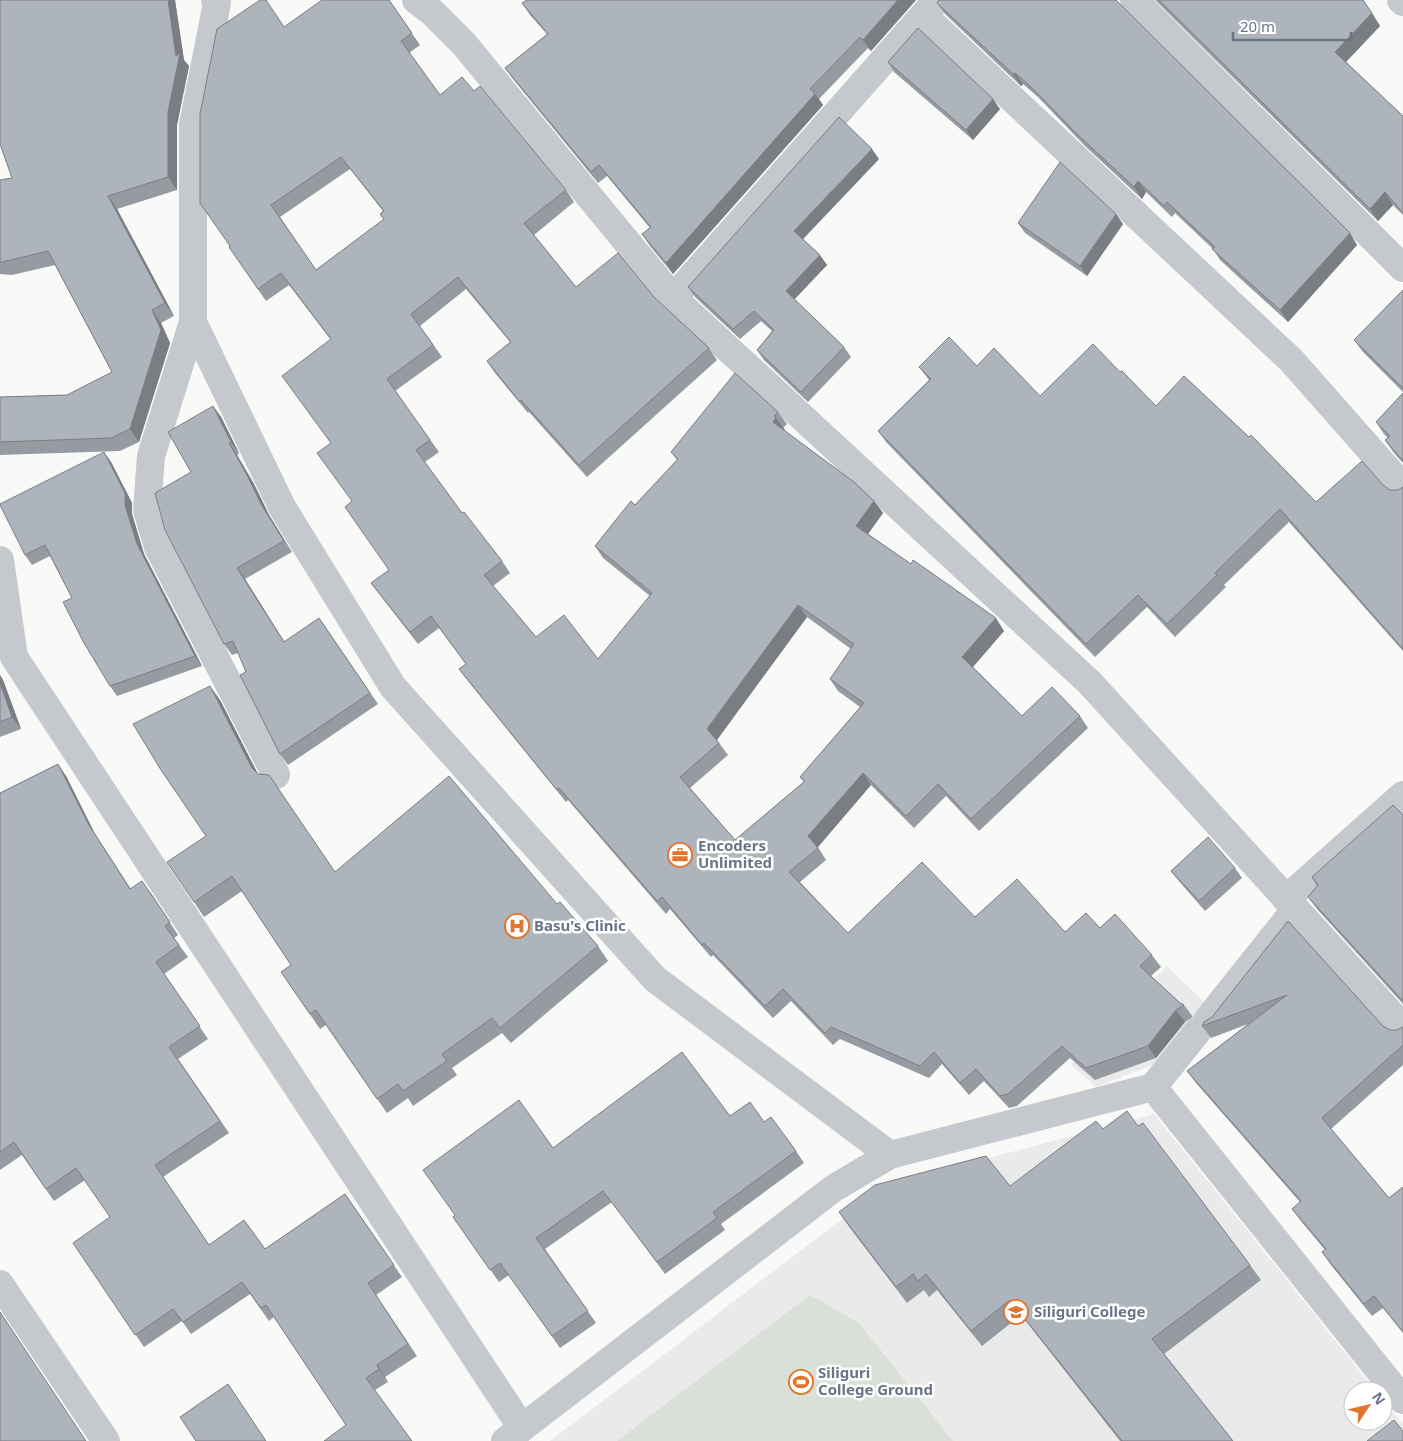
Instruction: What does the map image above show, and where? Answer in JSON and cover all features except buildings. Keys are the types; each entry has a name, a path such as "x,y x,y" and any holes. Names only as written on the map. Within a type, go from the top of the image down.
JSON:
{"street":[{"path":"416,0 432,12 464,44 673,298 1090,683 1403,1028"},
{"path":"1134,0 1403,268"},
{"path":"219,1 192,125 192,322 151,456 148,510 158,547 276,775"},
{"path":"673,298 931,8 1291,360 1403,487"},
{"path":"192,322 282,507 393,687 655,979 890,1155"},
{"path":"0,560 7,661 513,1434 834,1188 890,1155 1153,1087 1202,1026 1290,904 1403,795"},
{"path":"1153,1087 1403,1400"},
{"path":"0,1284 106,1441"}],"shaded area":[{"path":"1167,966 1208,1006 1160,1062 1096,1087 1071,1065"},
{"name":"Siliguri College","path":"1154,1114 1368,1381 1343,1381 1343,1431 1393,1431 1393,1412 1403,1424 1403,1441 550,1441 887,1185"},
{"name":"Siliguri College Ground","path":"810,1295 859,1323 953,1441 617,1441"}],"place":[{"name":"Encoders Unlimited","path":"680,855"},
{"name":"Basu's Clinic","path":"517,926"},
{"name":"Siliguri College","path":"1016,1312"},
{"name":"Siliguri College Ground","path":"801,1382"}]}
